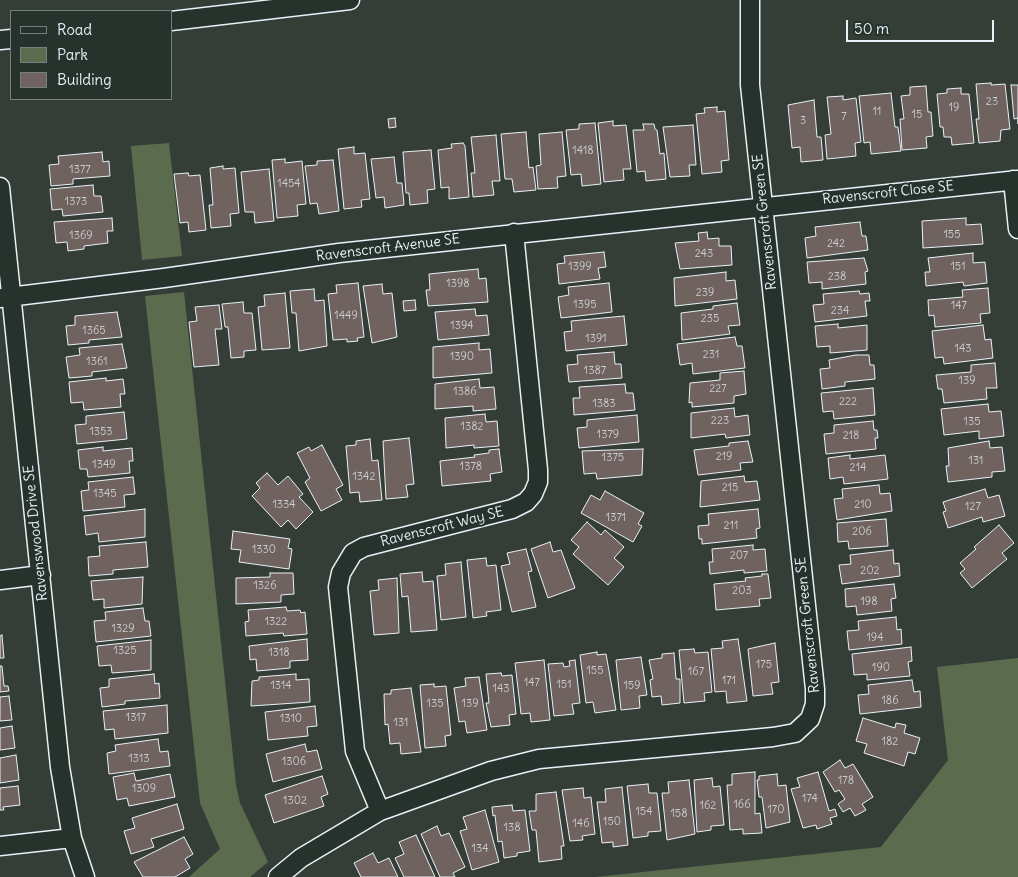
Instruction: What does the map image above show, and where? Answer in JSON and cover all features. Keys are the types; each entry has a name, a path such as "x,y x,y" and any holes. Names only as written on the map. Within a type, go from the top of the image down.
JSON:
{"street":[{"path":"172,20 350,0"},
{"name":"Ravenscroft Green SE","path":"278,877 301,858 380,811 491,771 539,760 773,737 795,733 810,719 815,704 815,690 750,86 750,0"},
{"name":"Ravenscroft Close SE","path":"764,206 1016,180 1018,229"},
{"name":"Ravenswood Drive SE","path":"0,187 6,297 40,575 60,767 72,838 85,877"},
{"name":"Ravenscroft Avenue SE","path":"6,297 164,278 339,253 764,206"},
{"name":"Ravenscroft Way SE","path":"380,811 354,752 338,587 341,573 353,553 364,547 512,509 526,502 533,494 538,482 538,470 514,233"},
{"path":"0,580 40,575"},
{"path":"0,846 72,838"}],"green space":[{"path":"169,143 182,256 142,260 131,146"},
{"path":"184,292 236,785 240,803 268,862 250,877 189,877 220,849 200,803 145,296"},
{"path":"1018,658 1018,877 595,877 881,847 948,760 937,667"}],"building":[{"path":"991,83 991,85 1005,84 1010,129 1001,130 1000,141 979,143 976,119 979,119 976,84"},
{"path":"1011,85 1018,85 1018,118 1014,119"},
{"path":"926,86 928,112 931,112 933,136 926,137 927,148 902,150 900,119 904,119 901,96 910,95 910,87"},
{"path":"961,88 961,94 969,94 974,143 952,145 951,137 944,137 943,127 940,127 937,94 947,93 947,89"},
{"path":"891,93 895,127 898,127 901,151 871,154 870,142 864,143 859,96"},
{"path":"843,96 843,100 856,98 861,142 855,143 856,156 827,159 825,135 831,134 827,97"},
{"path":"814,100 817,137 821,137 823,160 801,162 800,147 792,148 788,105"},
{"path":"717,107 717,112 725,111 729,160 721,161 722,172 702,174 696,114 705,113 704,108"},
{"path":"395,118 396,127 389,128 388,119"},
{"path":"613,121 613,126 626,125 631,169 623,169 624,180 604,182 598,123"},
{"path":"595,123 601,184 582,186 581,174 571,175 566,130 579,129 579,124"},
{"path":"643,124 654,124 657,130 660,154 664,153 666,179 646,181 645,171 637,172 633,130 644,130"},
{"path":"693,125 696,165 689,165 690,176 670,177 663,127"},
{"path":"526,132 529,168 533,167 536,190 514,192 512,179 505,179 501,134"},
{"path":"562,132 566,176 557,177 558,188 538,189 536,166 541,165 539,134"},
{"path":"496,135 500,181 492,181 494,195 473,197 471,173 475,173 471,137"},
{"path":"463,143 465,146 469,197 449,199 449,187 441,188 438,150 452,148 451,144"},
{"path":"354,147 354,154 365,153 370,199 361,200 362,207 344,209 338,149"},
{"path":"431,150 435,189 427,190 428,203 410,205 409,193 406,193 403,152"},
{"path":"102,152 103,162 109,161 110,176 73,179 73,184 51,186 49,165 59,164 58,156"},
{"path":"394,157 397,183 402,183 404,205 385,208 384,197 376,198 371,159"},
{"path":"285,159 285,163 302,161 306,204 297,205 298,216 277,218 272,160"},
{"path":"333,160 339,211 319,214 317,203 310,204 305,166 317,165 317,161"},
{"path":"223,166 223,169 235,168 239,213 230,214 231,226 211,228 209,205 213,205 210,168"},
{"path":"269,169 274,221 255,223 254,212 245,212 241,172"},
{"path":"188,173 189,176 200,175 206,230 189,232 188,222 180,223 174,174"},
{"path":"93,185 94,196 101,196 103,212 63,216 62,209 52,210 50,189"},
{"path":"112,218 113,231 107,231 108,243 84,246 84,249 68,251 67,242 56,243 54,222"},
{"path":"966,218 966,225 981,224 983,244 923,248 922,221"},
{"path":"860,222 862,236 866,236 868,250 807,258 805,238 816,236 815,227"},
{"path":"707,232 708,239 719,238 719,246 731,246 732,265 680,269 675,243 699,241 698,233"},
{"path":"604,252 606,267 598,268 600,279 559,284 557,264 565,263 564,256"},
{"path":"973,253 973,263 985,262 987,283 964,286 963,282 926,286 925,272 930,272 928,258"},
{"path":"864,258 868,271 865,272 866,284 822,289 822,282 809,283 807,262"},
{"path":"478,269 479,279 486,278 488,302 428,306 426,290 430,290 429,274"},
{"path":"726,272 726,281 735,280 737,299 675,306 674,278"},
{"path":"358,283 364,337 357,338 358,341 347,342 347,339 333,340 328,294 337,293 336,285"},
{"path":"609,283 612,312 561,318 558,297 569,295 568,287"},
{"path":"382,284 383,294 392,293 397,337 372,343 363,286"},
{"path":"988,288 990,313 980,314 981,323 935,327 934,315 929,316 928,300 963,297 962,290"},
{"path":"314,289 315,301 324,300 327,346 299,351 296,313 292,313 290,291"},
{"path":"859,291 860,294 869,293 870,301 865,301 867,316 815,322 813,305 824,304 823,294"},
{"path":"285,293 290,348 262,350 258,307 265,306 264,295"},
{"path":"415,300 416,310 404,311 403,301"},
{"path":"243,302 244,313 252,313 256,350 244,351 244,357 231,358 228,327 225,327 222,304"},
{"path":"737,303 740,325 728,326 730,334 682,340 681,313 713,309 713,306"},
{"path":"219,305 222,329 215,329 219,365 194,367 189,322 197,321 195,307"},
{"path":"475,309 476,316 487,315 489,335 438,340 435,312"},
{"path":"117,312 122,337 89,340 89,343 68,345 66,326 75,325 75,316"},
{"path":"624,316 627,345 566,351 564,332 572,331 571,321"},
{"path":"838,324 838,328 867,325 867,350 830,353 830,346 817,347 815,326"},
{"path":"983,325 985,340 991,339 993,358 944,364 943,357 935,358 932,331"},
{"path":"735,337 737,346 742,346 745,368 693,374 692,363 680,365 677,344"},
{"path":"479,343 479,350 490,349 492,373 433,378 433,347"},
{"path":"122,344 127,368 92,372 92,376 69,378 66,357 80,355 79,348"},
{"path":"614,352 615,364 621,364 622,378 569,382 567,365 578,364 577,355"},
{"path":"856,355 869,355 870,365 874,365 875,379 845,382 845,386 822,389 820,369 830,368 829,360"},
{"path":"995,363 997,388 986,388 987,399 944,403 942,389 938,389 936,375 971,372 971,365"},
{"path":"744,371 746,394 734,396 734,403 692,407 692,402 689,403 690,383 720,380 720,373"},
{"path":"106,378 106,381 123,379 125,394 120,394 121,407 84,410 83,402 71,403 69,382"},
{"path":"479,379 480,388 494,387 496,409 473,411 473,406 435,409 435,384"},
{"path":"625,384 626,393 633,393 635,410 574,415 573,398 580,398 579,387"},
{"path":"873,388 875,415 834,419 833,411 823,412 821,393"},
{"path":"988,404 989,412 1001,411 1004,436 979,439 979,431 944,435 941,409"},
{"path":"734,408 735,417 748,415 750,435 726,438 725,434 691,438 691,413"},
{"path":"124,412 127,439 77,444 75,425 86,424 86,416"},
{"path":"485,414 486,422 497,421 499,446 474,448 474,445 446,448 445,418"},
{"path":"637,415 639,442 579,448 577,428 587,427 587,420"},
{"path":"873,421 874,430 877,430 878,438 875,438 876,449 826,454 824,434 834,433 834,425"},
{"path":"409,438 414,484 406,485 408,497 386,499 383,441"},
{"path":"370,439 372,461 378,460 382,500 360,502 359,492 350,493 346,446 356,445 356,441"},
{"path":"748,441 753,462 740,463 741,470 698,475 694,450 729,446 729,443"},
{"path":"989,441 990,448 1002,447 1005,471 992,472 992,477 948,482 946,466 949,466 948,448"},
{"path":"322,445 343,485 336,489 342,500 321,511 305,482 310,478 297,453 309,447 311,451"},
{"path":"103,447 103,451 132,448 133,461 129,461 130,473 88,477 87,469 80,469 78,450"},
{"path":"499,449 502,472 490,474 491,481 442,486 440,461 475,457 474,455 489,453 489,450"},
{"path":"643,449 642,475 597,479 596,473 584,474 582,451"},
{"path":"850,455 850,459 885,455 888,479 844,484 843,477 830,479 828,458"},
{"path":"267,473 278,485 288,476 303,494 299,497 313,512 296,529 288,520 281,527 252,496 260,488 256,483"},
{"path":"744,476 745,482 757,481 760,500 700,507 701,481"},
{"path":"133,477 135,494 124,495 125,507 83,511 81,491 89,490 88,482"},
{"path":"879,485 880,494 890,493 892,511 837,520 834,499 843,498 842,489"},
{"path":"985,489 988,498 999,495 1005,516 983,522 982,517 948,528 943,512 946,511 943,502"},
{"path":"605,491 644,513 638,524 642,526 633,542 581,513 591,495 600,500"},
{"path":"145,509 145,537 99,542 98,533 86,535 84,516"},
{"path":"758,509 760,528 756,529 757,538 702,544 702,539 699,539 698,526 709,525 708,514"},
{"path":"886,519 888,546 849,549 848,541 838,542 837,523"},
{"path":"587,522 601,535 605,530 624,547 614,558 624,567 608,585 573,554 579,547 571,540"},
{"path":"999,525 1014,543 1002,553 1007,559 972,588 960,573 965,569 960,563 976,549 974,547"},
{"path":"233,531 290,539 288,548 292,549 289,569 239,562 241,550 231,549"},
{"path":"146,542 148,567 113,570 113,574 89,576 88,557 100,556 99,546"},
{"path":"550,542 553,552 561,550 575,588 548,598 531,549"},
{"path":"753,545 753,550 765,549 767,571 744,573 744,570 710,574 709,562 713,562 712,549"},
{"path":"526,549 532,571 528,572 536,607 512,612 501,566 510,564 507,553"},
{"path":"893,550 894,564 899,563 900,576 842,584 839,565 851,564 850,555"},
{"path":"486,558 487,566 496,565 501,610 486,612 487,616 473,618 467,560"},
{"path":"461,562 466,617 441,620 437,576 446,575 445,564"},
{"path":"422,572 423,582 433,581 437,630 411,632 408,596 402,597 400,574"},
{"path":"270,573 293,573 294,594 281,595 281,602 236,604 236,578 270,577"},
{"path":"762,574 768,574 771,598 759,599 760,606 716,610 714,584 746,581 745,578 762,576"},
{"path":"143,577 142,604 104,608 104,599 93,600 91,581"},
{"path":"397,578 399,633 374,635 370,591 379,590 378,580"},
{"path":"894,584 896,598 891,599 892,611 857,615 856,606 846,607 845,589"},
{"path":"286,607 287,611 300,610 301,613 305,612 307,634 284,636 283,633 246,636 245,622 249,621 248,610"},
{"path":"143,608 145,621 149,621 151,636 96,642 94,621 106,620 105,612"},
{"path":"896,617 897,630 901,629 902,644 849,650 847,631 859,630 858,621"},
{"path":"2,635 4,658 0,658 0,636"},
{"path":"307,639 308,660 290,661 290,668 257,671 256,659 250,660 249,646"},
{"path":"738,639 747,701 727,703 726,691 715,692 711,649 723,648 722,641"},
{"path":"151,640 151,670 112,673 111,665 99,666 97,646"},
{"path":"775,643 779,682 771,683 773,694 753,696 748,649"},
{"path":"911,647 912,661 908,662 910,676 867,680 867,674 854,675 852,654"},
{"path":"694,649 695,653 708,652 712,692 704,693 705,701 684,703 679,650"},
{"path":"597,652 597,655 606,654 616,710 595,713 593,702 586,703 580,655"},
{"path":"674,653 676,679 680,679 680,703 662,705 661,696 652,697 650,680 653,679 649,660 662,658 662,654"},
{"path":"641,657 647,695 639,696 640,708 621,710 616,660"},
{"path":"544,660 550,720 531,722 530,713 521,714 515,663"},
{"path":"575,660 580,703 572,704 574,714 554,716 548,664 563,663 564,667 570,666 569,661"},
{"path":"0,666 2,666 4,686 8,686 9,691 0,692"},
{"path":"501,673 502,676 512,675 516,714 509,715 510,725 491,727 486,703 489,703 486,674"},
{"path":"154,674 155,684 159,683 160,698 125,701 125,704 102,707 100,688 109,687 109,679"},
{"path":"296,674 296,680 309,679 310,702 251,706 252,681 259,680 259,677"},
{"path":"479,677 487,730 467,733 465,721 459,722 454,688 466,686 465,678"},
{"path":"912,680 914,692 920,691 921,707 860,714 858,695 869,694 868,685"},
{"path":"434,684 434,687 446,686 451,735 445,736 446,746 425,748 420,685"},
{"path":"411,688 421,752 401,754 400,743 390,744 388,724 385,725 384,694 391,694 391,690"},
{"path":"9,696 12,720 0,721 0,697"},
{"path":"167,705 168,733 115,739 114,729 105,730 103,711"},
{"path":"315,706 317,726 307,727 308,736 268,740 265,712"},
{"path":"863,718 895,728 896,723 906,725 904,733 920,738 915,754 908,752 904,766 864,753 867,744 856,741"},
{"path":"12,726 15,748 0,750 0,728"},
{"path":"158,739 160,752 168,751 170,766 109,774 107,753 116,751 115,745"},
{"path":"305,744 307,752 317,750 322,769 273,782 266,754"},
{"path":"16,755 19,780 0,783 0,758"},
{"path":"840,760 845,768 853,764 873,797 862,804 866,810 855,816 850,808 843,812 838,804 845,799 839,790 835,792 823,772"},
{"path":"755,772 755,814 760,813 762,833 743,834 743,829 730,830 727,785 732,785 732,774"},
{"path":"818,772 829,811 835,809 837,816 830,818 832,824 817,829 816,825 803,828 791,789 800,787 797,778"},
{"path":"134,773 136,781 170,774 175,797 129,806 127,798 117,800 113,777"},
{"path":"777,774 778,786 786,785 790,822 766,828 762,797 759,797 757,780 759,780 759,776"},
{"path":"322,776 328,794 321,797 324,806 274,823 265,795"},
{"path":"712,778 713,787 720,786 724,825 711,826 711,830 697,832 694,780"},
{"path":"689,780 695,834 667,840 662,793 669,793 668,782"},
{"path":"648,784 649,793 657,793 661,831 648,832 648,836 633,838 627,786"},
{"path":"18,786 20,805 3,807 4,810 0,810 0,788"},
{"path":"622,787 628,845 613,847 613,842 602,843 597,802 606,802 605,789"},
{"path":"583,788 584,798 591,797 595,834 582,836 583,840 570,841 562,790"},
{"path":"556,792 564,846 561,846 562,859 539,862 536,830 532,830 529,811 536,811 536,794"},
{"path":"177,804 184,829 151,839 154,847 131,854 124,831 135,828 132,818"},
{"path":"512,805 513,811 525,810 530,851 504,858 502,841 498,842 495,815 493,816 492,807"},
{"path":"485,810 499,862 472,870 460,831 467,829 463,817"},
{"path":"437,826 441,836 449,833 465,867 453,873 455,877 440,877 421,834"},
{"path":"416,835 435,877 404,877 395,858 404,854 399,842"},
{"path":"184,837 193,854 185,859 190,868 175,877 143,877 134,862"},
{"path":"373,853 378,863 389,858 398,877 361,877 354,863"}]}
